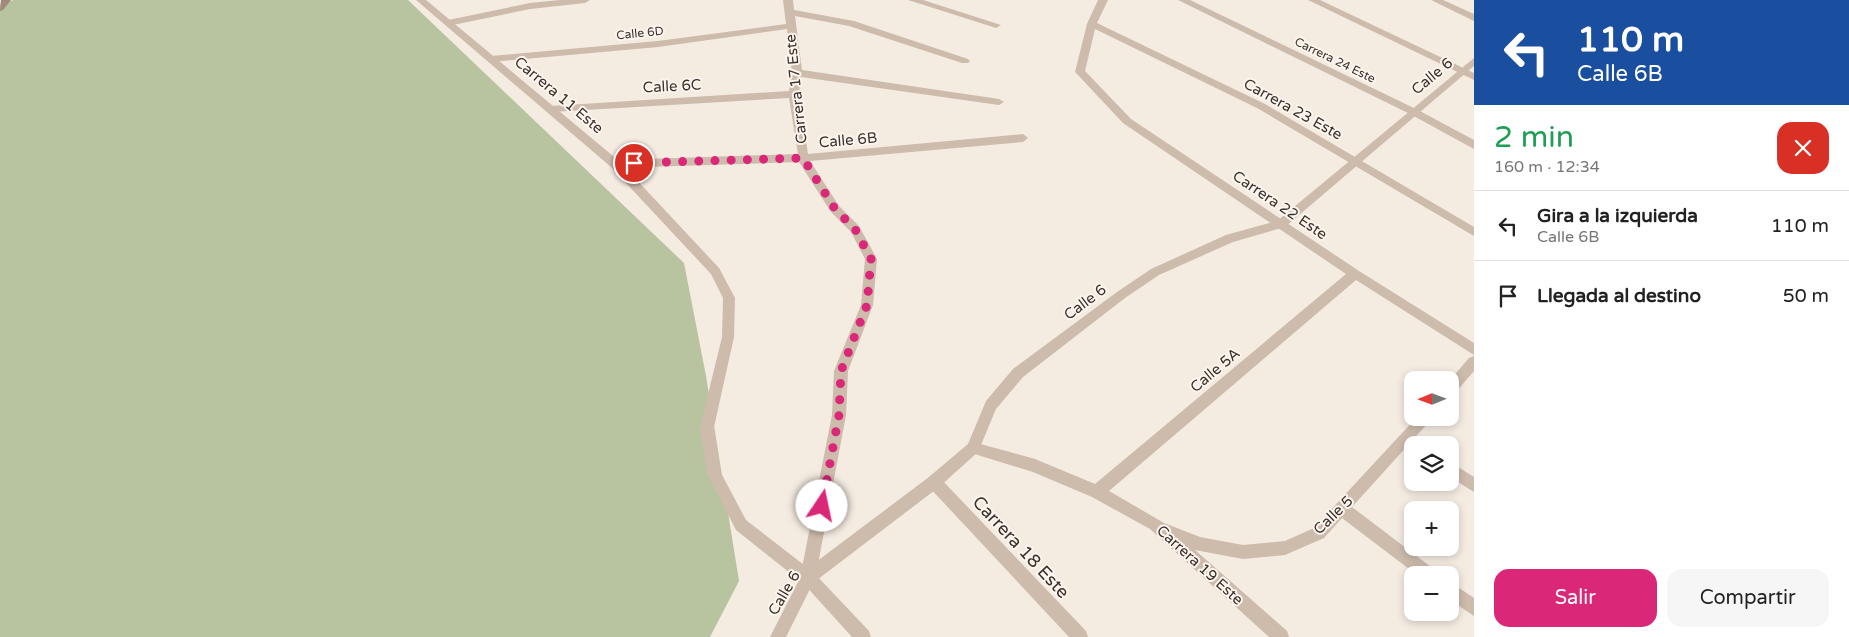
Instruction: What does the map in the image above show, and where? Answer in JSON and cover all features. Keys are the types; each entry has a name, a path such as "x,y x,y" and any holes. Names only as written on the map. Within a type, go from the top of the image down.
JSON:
{"main road":[{"path":"0,8 6,0"}],"street":[{"name":"Carrera 11 Este","path":"421,0 615,164 684,235 715,271 730,298 728,337 707,427 714,474 741,525 808,578"},
{"path":"448,23 530,6 585,0"},
{"path":"913,0 996,25"},
{"path":"1092,24 1103,0"},
{"name":"Carrera 24 Este","path":"1183,0 1414,112 1474,146"},
{"path":"1313,0 1474,77"},
{"path":"1436,0 1474,18"},
{"path":"788,6 851,23 965,61"},
{"name":"Carrera 17 Este","path":"788,6 797,73 794,94 803,158 835,209 855,229 871,259 867,305 841,371 839,415 808,578"},
{"name":"Carrera 22 Este","path":"1092,24 1080,72 1127,121 1355,274 1474,350"},
{"name":"Carrera 23 Este","path":"1092,24 1261,106 1474,232"},
{"name":"Calle 6D","path":"491,59 658,44 790,26"},
{"name":"Calle 6","path":"778,637 808,578 934,482 973,448 991,405 1018,374 1121,295 1155,272 1230,238 1281,224 1474,61"},
{"path":"797,73 999,102"},
{"name":"Calle 6C","path":"551,109 794,94"},
{"name":"Calle 6B","path":"615,164 803,158 1022,138"},
{"name":"Calle 5A","path":"1097,492 1355,274"},
{"path":"1459,379 1474,362"},
{"name":"Calle 5","path":"1155,524 1199,544 1243,552 1285,548 1319,533 1404,447"},
{"name":"Carrera 19 Este","path":"973,448 1035,466 1097,492 1155,524 1281,637"},
{"path":"1459,475 1474,485"},
{"name":"Carrera 18 Este","path":"934,482 1080,637"},
{"path":"1342,508 1418,566"},
{"path":"808,578 863,637"},
{"path":"1459,597 1474,608"}],"green space":[{"path":"14,0 408,0 684,263 706,376 739,581 710,637 0,637 0,4"}],"route":[{"path":"634,163 803,158 835,209 855,229 871,259 867,305 841,371 839,415 822,506"}]}
